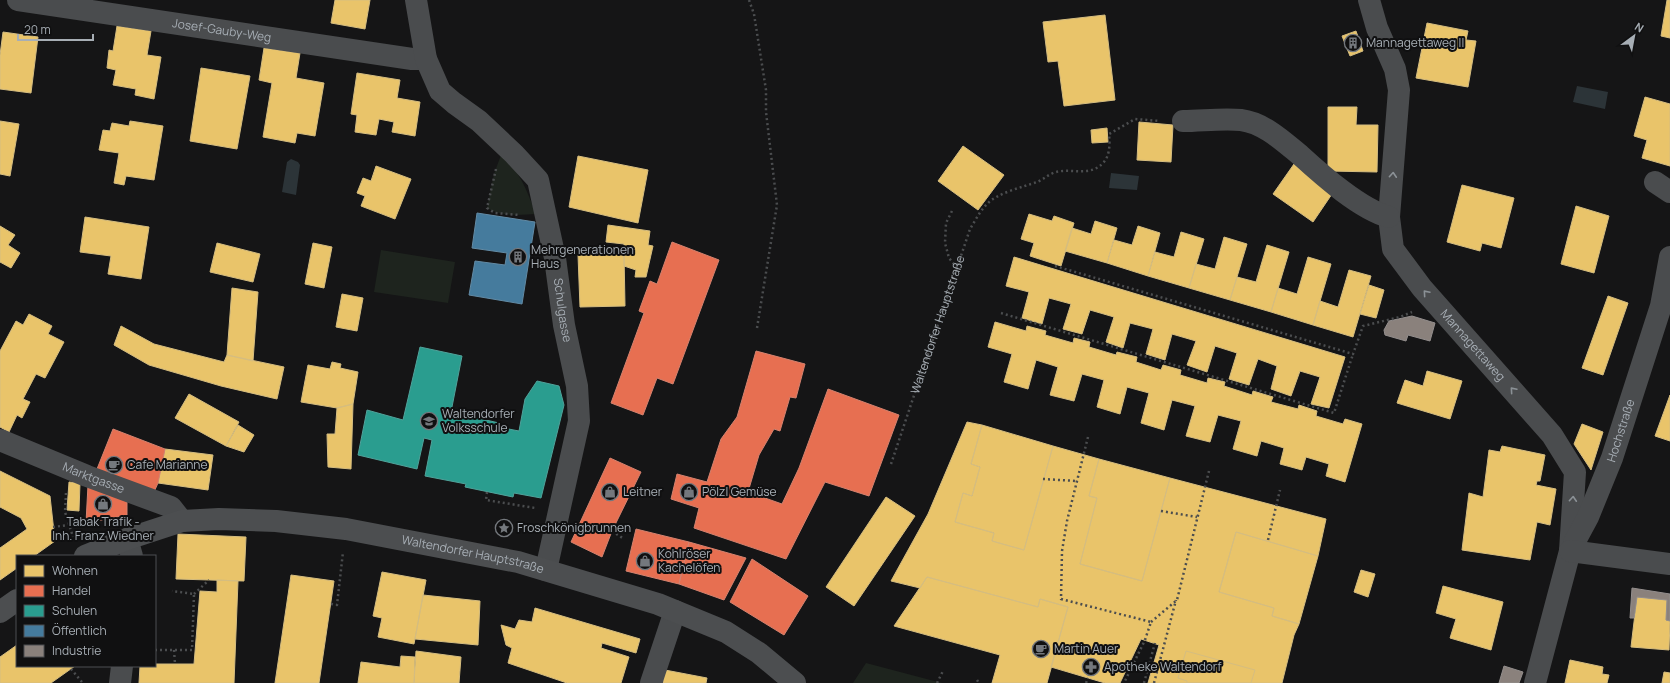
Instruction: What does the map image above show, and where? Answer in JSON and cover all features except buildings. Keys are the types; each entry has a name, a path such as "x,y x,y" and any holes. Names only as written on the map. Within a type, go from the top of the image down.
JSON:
{"main road":[{"name":"Waltendorfer Hauptstraße","path":"79,547 130,548 182,521 219,519 276,521 346,529 503,558 658,604 726,632 760,653 795,683"},
{"path":"0,612 16,601"}],"street":[{"name":"Josef-Gauby-Weg","path":"18,0 412,59 426,59"},
{"name":"Schulgasse","path":"416,0 426,59 440,91 454,104 479,121 514,154 538,180 555,258 564,325 577,386 579,421 546,570"},
{"name":"Mannagettaweg","path":"1369,0 1377,28 1395,69 1399,90 1389,217 1393,249 1422,288 1552,435 1575,472 1570,552 1535,683"},
{"path":"1183,121 1241,120 1260,126 1278,136 1329,180 1378,214 1389,217"},
{"name":"Hochstraße","path":"1570,552 1588,516 1612,458 1665,303 1669,265"},
{"name":"Marktgasse","path":"0,440 87,476 171,507 182,521"},
{"path":"1570,552 1670,564"},
{"path":"651,683 674,611"},
{"path":"120,683 122,667"}],"path":[{"path":"749,0 754,14 766,90 766,112 777,205 757,328"},
{"name":"Waltendorfer Hauptstraße","path":"891,464 958,269 970,229 987,203 1057,172 1084,172 1094,170 1106,159 1109,152 1110,134 1136,119 1176,123 1183,121"},
{"path":"496,168 487,208 495,213 516,215"},
{"path":"952,211 946,223 945,243 949,258 958,269"},
{"path":"1055,266 1353,354"},
{"path":"1001,313 1334,413 1363,326 1400,317"},
{"path":"1088,437 1067,521 1062,551 1061,599 1151,622"},
{"path":"1154,683 1177,600 1209,471"},
{"path":"1043,479 1076,481"},
{"path":"1268,540 1280,490"},
{"path":"487,492 486,500 538,508"},
{"path":"66,499 65,512 68,525 79,547"},
{"path":"1161,511 1197,517"},
{"path":"53,527 68,525"},
{"path":"612,531 624,539"},
{"path":"331,604 337,605 344,544"},
{"path":"156,650 192,650 194,594 209,580"},
{"path":"172,591 194,594"},
{"path":"1124,683 1145,640 1151,622 1177,600"},
{"path":"1144,683 1155,643"},
{"path":"174,650 175,664"},
{"path":"71,669 82,682 80,683"},
{"path":"937,683 943,671"},
{"path":"1086,683 1088,678"}],"shaded area":[{"path":"1577,86 1608,92 1605,109 1573,102"},
{"path":"501,155 519,176 536,214 505,214 487,208 494,174"},
{"path":"291,159 298,162 300,165 296,195 282,192 287,162"},
{"path":"1111,173 1139,176 1137,190 1109,188"},
{"path":"381,250 455,262 448,303 374,292"},
{"path":"866,663 938,682 943,683 853,683"}],"place":[{"name":"Mannagettaweg II","path":"1353,43"},
{"name":"Mehrgenerationen Haus","path":"518,257"},
{"name":"Waltendorfer Volksschule","path":"429,421"},
{"name":"Cafe Marianne","path":"114,465"},
{"name":"Leitner","path":"610,492"},
{"name":"Pölzl Gemüse","path":"689,492"},
{"name":"Tabak Trafik - Inh. Franz Wiedner","path":"103,504"},
{"name":"Froschkönigbrunnen","path":"504,528"},
{"name":"Kohlröser Kachelöfen","path":"645,561"},
{"name":"Martin Auer","path":"1041,649"},
{"name":"Apotheke Waltendorf","path":"1091,667"}]}
